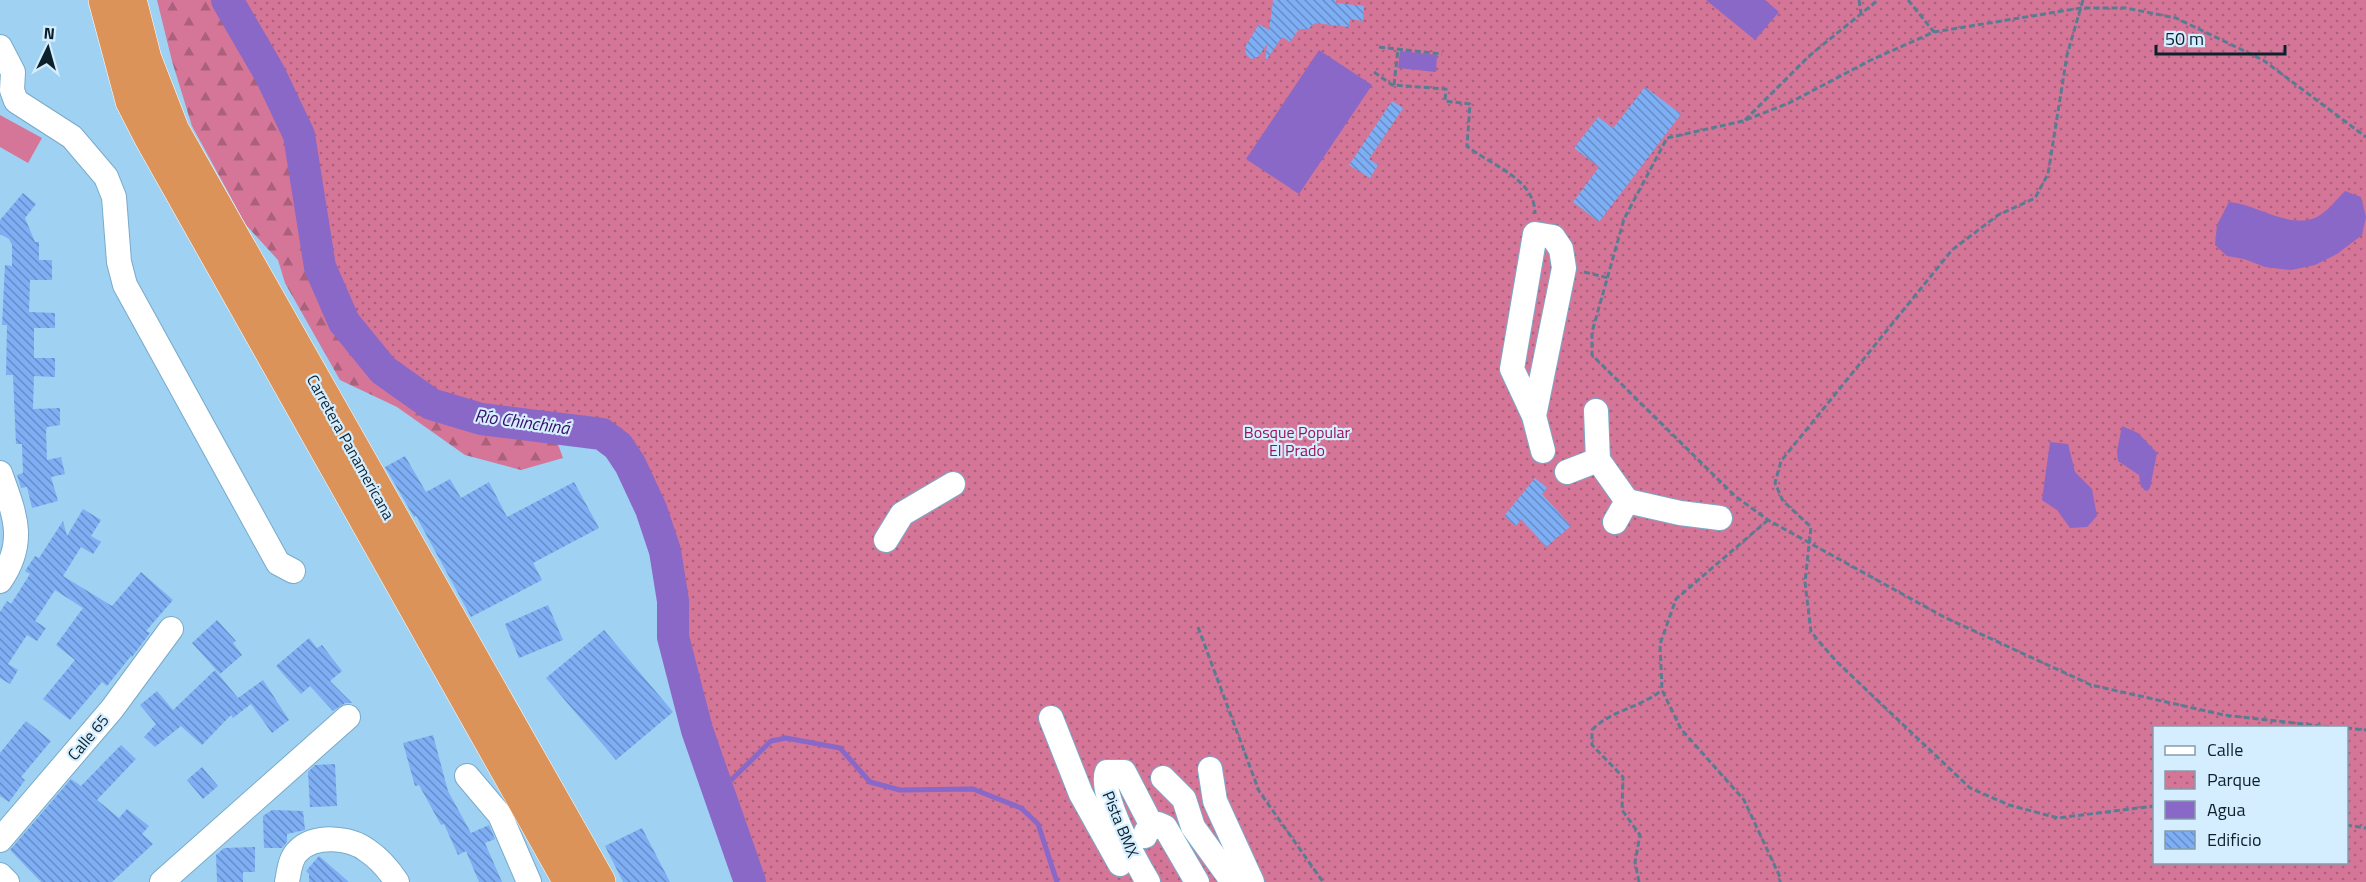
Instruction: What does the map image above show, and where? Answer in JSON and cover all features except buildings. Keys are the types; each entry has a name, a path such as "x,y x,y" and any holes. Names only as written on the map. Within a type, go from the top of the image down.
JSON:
{"highway":[{"name":"Carretera Panamericana","path":"105,0 132,101 151,138 570,882"},
{"name":"Carretera Panamericana","path":"130,0 145,58 173,131 598,882"}],"street":[{"path":"0,47 13,72 12,90 16,101 72,137 106,177 114,197 119,262 125,285 278,563 293,571"},
{"path":"1534,416 1564,268 1561,249 1553,237 1535,234 1512,369 1534,416 1543,451"},
{"path":"1596,411 1598,460 1627,501 1680,513 1720,518"},
{"path":"1567,472 1598,460"},
{"path":"0,473 17,528 10,566 0,581"},
{"path":"886,540 902,514 953,484"},
{"path":"1615,522 1627,501"},
{"name":"Calle 65","path":"0,840 112,709 171,629"},
{"path":"162,882 348,717"},
{"name":"Pista BMX","path":"1051,718 1081,794 1109,840 1129,882"},
{"path":"1210,769 1215,801 1252,882"},
{"name":"Pista BMX","path":"1148,882 1135,860 1109,799 1104,778 1107,772 1124,772 1152,826"},
{"path":"467,776 500,815 530,882"},
{"path":"1163,778 1184,799 1193,827 1233,882"},
{"name":"Pista BMX","path":"1155,882 1144,852 1146,832 1158,824 1165,827 1172,835 1197,882"},
{"path":"287,882 290,866 297,851 317,841 341,839 367,849 385,866 397,882"},
{"path":"0,875 7,882"}],"path":[{"path":"1859,0 1861,13"},
{"path":"1743,121 1809,56 1878,0"},
{"path":"1908,0 1934,32"},
{"path":"2083,0 2067,55 2048,174 2035,198 1998,215 1952,250 1781,461 1775,483 1783,501 1811,527 1805,582 1811,632 1836,661 1970,788 2009,805 2058,818 2153,806"},
{"path":"2321,726 2224,715 2091,685 1944,617 1768,520 1735,496 1593,355 1592,332 1624,219 1667,138 1743,121 1789,103 1871,60 1934,32 2081,8 2126,8 2176,18 2263,60 2366,137"},
{"path":"1379,47 1442,54"},
{"path":"1394,85 1398,49"},
{"path":"1374,72 1394,85 1446,89 1445,101 1470,104 1467,146 1516,178 1532,196 1535,204 1535,234"},
{"path":"1564,268 1609,278"},
{"path":"1768,520 1676,599 1660,644 1662,690 1681,729 1744,800 1780,877 1780,882"},
{"path":"1198,627 1260,791 1323,882"},
{"path":"1639,882 1635,862 1640,835 1622,810 1623,777 1592,745 1592,730 1604,717 1648,701 1662,690"},
{"path":"2348,728 2366,730"},
{"path":"2348,825 2366,828"}],"green space":[{"path":"157,0 312,0 536,384 563,458 521,470 465,455 397,407 340,380 285,283 278,260 246,225 192,126 172,61"},
{"name":"Bosque Popular El Prado","path":"227,0 2366,0 2366,882 750,882 697,730 673,637 673,601 665,551 651,509 630,464 618,446 602,434 481,419 431,404 383,370 344,322 320,267 299,135 270,74"},
{"path":"0,115 42,138 28,163 0,147"}],"water":[{"path":"1706,0 1765,0 1779,12 1755,40"},
{"path":"1319,50 1372,85 1299,194 1246,159"},
{"path":"1400,51 1437,55 1436,72 1398,68"},
{"path":"2345,191 2361,197 2366,217 2362,235 2337,254 2315,265 2291,270 2265,267 2244,259 2227,256 2215,245 2217,225 2229,202 2284,218 2306,220 2321,215"},
{"path":"2122,426 2138,433 2157,453 2150,488 2147,491 2141,487 2139,475 2118,461 2117,451"},
{"path":"2050,442 2068,444 2075,472 2092,489 2097,516 2087,527 2070,528 2057,510 2042,500"}],"waterway":[{"name":"Río Chinchiná","path":"227,0 270,74 299,135 320,267 344,322 383,370 431,404 481,419 602,434 618,446 630,464 651,509 665,551 673,601 673,637 697,730 750,882"},
{"path":"719,792 771,741 786,738 840,748 870,782 900,790 973,789 1021,808 1038,824 1057,882"}]}
